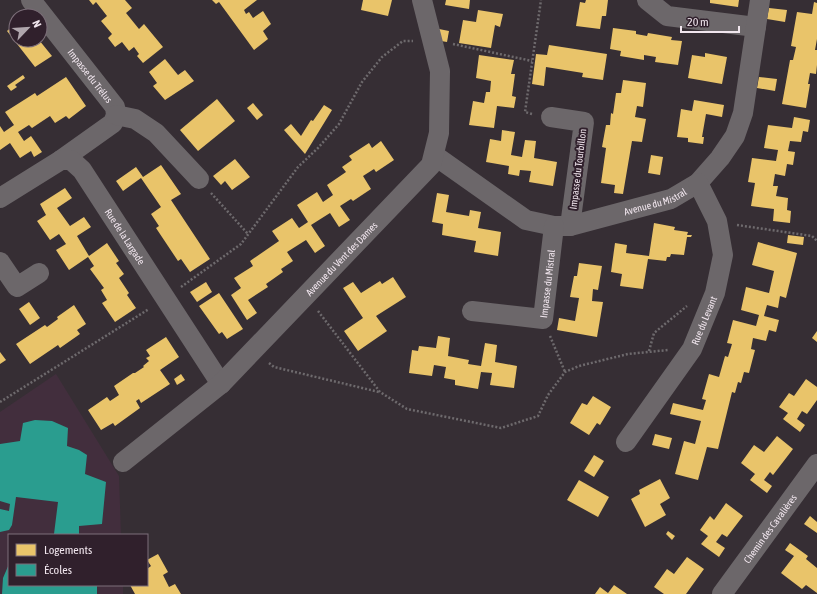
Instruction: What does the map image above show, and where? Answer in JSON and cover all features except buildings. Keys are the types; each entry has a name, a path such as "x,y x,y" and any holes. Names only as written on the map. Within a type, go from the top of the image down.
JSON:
{"street":[{"name":"Impasse du Trélus","path":"30,0 84,70 106,95 114,107 116,115 113,123 62,160"},
{"name":"Avenue du Vent des Dames","path":"123,462 221,384 431,165 439,133 440,71 422,0"},
{"path":"647,0 666,16 756,27"},
{"name":"Avenue du Mistral","path":"434,155 526,220 562,226 671,199 698,183 720,158 735,136 743,113 760,0"},
{"path":"116,115 135,118 156,133 199,178"},
{"name":"Impasse du Tourbillon","path":"551,117 584,122 562,226"},
{"path":"0,198 62,160"},
{"name":"Rue de la Largade","path":"62,160 72,160 82,170 221,384"},
{"name":"Rue du Levant","path":"626,442 692,349 715,293 723,255 718,222 698,183"},
{"name":"Impasse du Mistral","path":"472,311 543,319 562,226"},
{"path":"0,262 17,287 38,273"},
{"name":"Chemin des Cavalières","path":"722,594 817,464"}],"path":[{"path":"541,0 525,112 551,117"},
{"path":"0,402 165,298 241,244 298,167 318,148 339,124 362,82 382,58 403,41 432,40 532,61"},
{"path":"199,178 248,234"},
{"path":"718,222 812,236 817,241"},
{"path":"306,296 380,392 407,410 501,428 538,416 548,395 565,372 579,366 649,351 654,333 688,305"},
{"path":"543,319 565,372"},
{"path":"253,351 274,367 380,392"}],"shaded area":[{"path":"56,374 119,476 121,534 8,534 8,586 123,586 123,594 0,594 0,412"}]}
